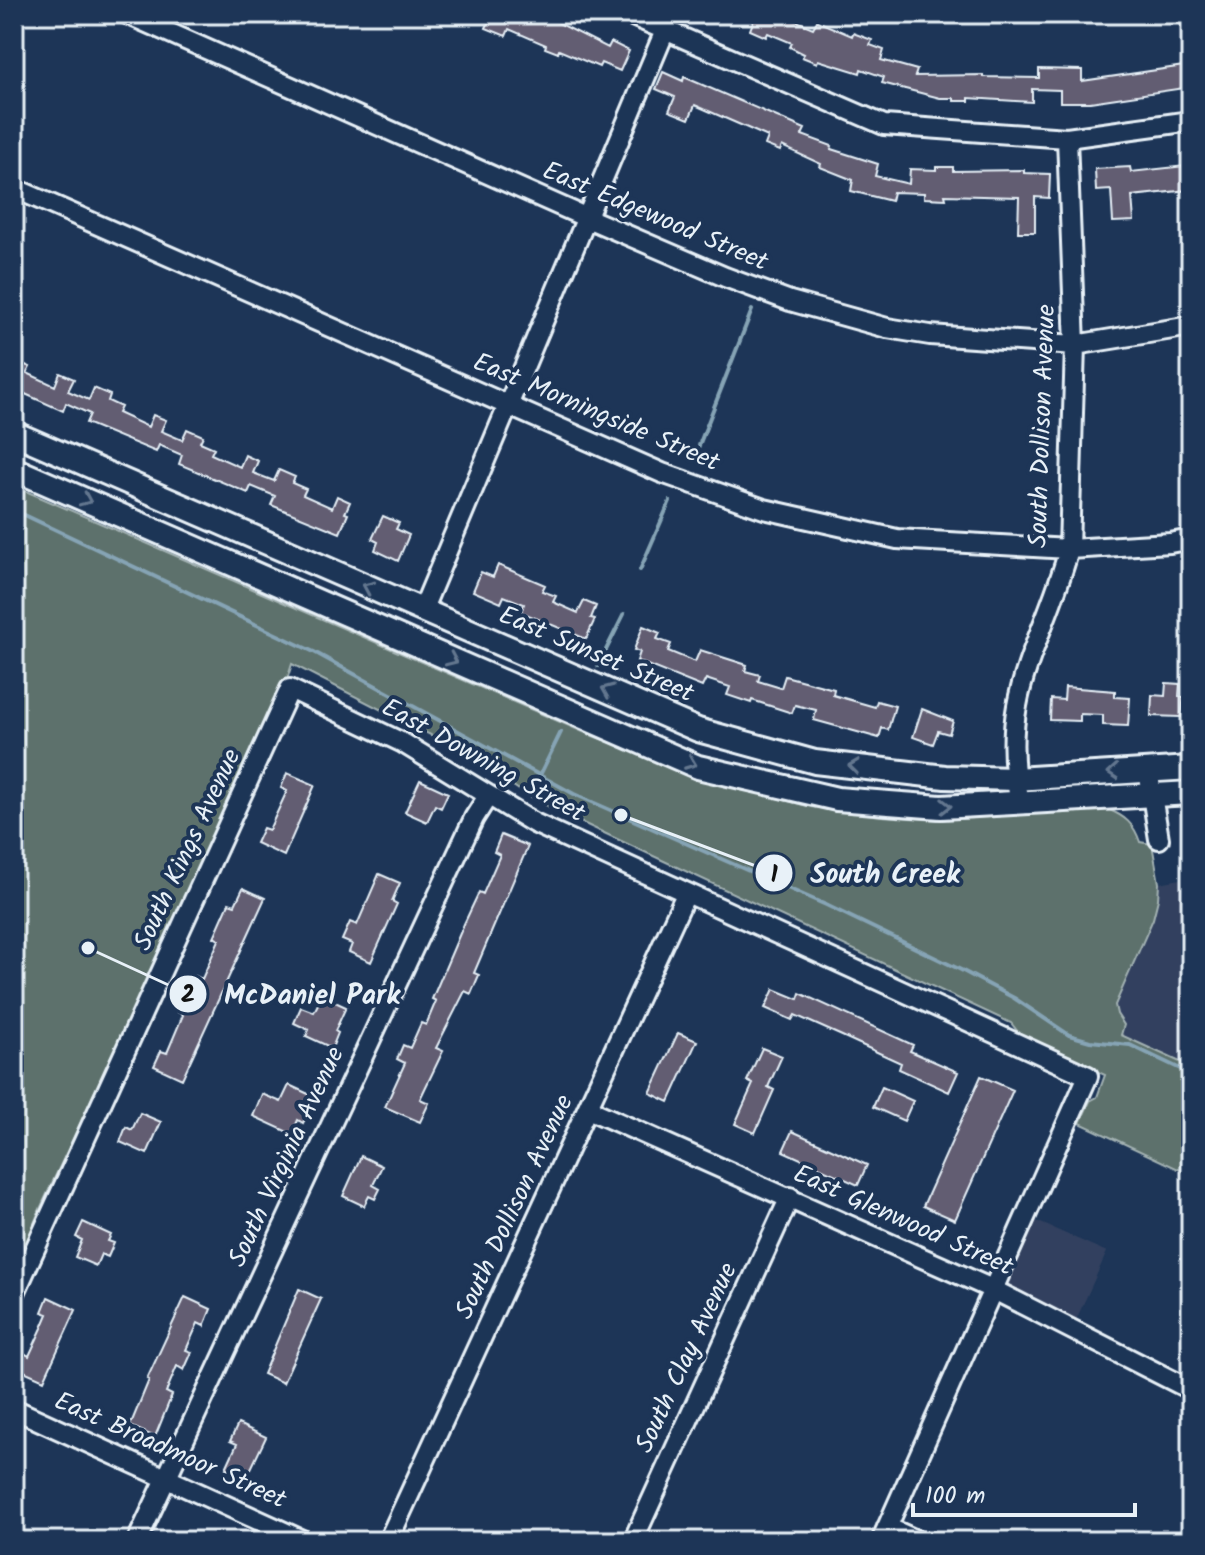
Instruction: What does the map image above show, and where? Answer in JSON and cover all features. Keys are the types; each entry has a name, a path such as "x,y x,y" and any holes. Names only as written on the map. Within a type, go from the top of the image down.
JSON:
{"main road":[{"name":"East Sunset Street","path":"14,433 698,730 815,762 945,777 1015,779 1191,768"},
{"path":"14,469 698,767 837,799 941,807 1191,793"}],"street":[{"name":"East Edgewood Street","path":"127,14 585,217 725,277 790,301 930,335 1075,345 1191,326"},
{"path":"628,14 669,22 884,125 1067,138 1191,121"},
{"path":"422,611 669,22"},
{"name":"South Dollison Avenue","path":"1020,802 1015,779 1013,733 1019,689 1069,549 1075,345 1067,138"},
{"name":"East Morningside Street","path":"14,188 662,473 764,509 897,539 1069,549 1191,539"},
{"name":"East Downing Street","path":"290,689 403,743 534,823 1088,1076 992,1289"},
{"name":"South Kings Avenue","path":"14,1295 290,689"},
{"path":"1148,770 1159,839"},
{"name":"South Virginia Avenue","path":"137,1541 474,818 488,796"},
{"name":"South Dollison Avenue","path":"388,1541 686,894"},
{"name":"East Glenwood Street","path":"588,1109 992,1289 1191,1390"},
{"name":"South Clay Avenue","path":"633,1541 790,1197"},
{"path":"918,1541 884,1534 992,1289"},
{"name":"East Broadmoor Street","path":"14,1409 304,1541"}],"shaded area":[{"path":"1181,879 1188,904 1179,934 1191,940 1191,1067 1121,1035 1124,1025 1115,1005 1153,919 1159,883"},
{"path":"1034,1220 1107,1252 1076,1320 1007,1288 1006,1282"}],"green space":[{"path":"14,486 588,734 705,779 811,807 882,816 938,820 1107,809 1119,815 1132,825 1140,842 1152,844 1159,883 1153,919 1115,1005 1124,1025 1121,1035 1191,1067 1191,1175 1080,1123 1090,1101 1097,1097 1105,1075 1022,1037 1011,1023 557,811 522,792 462,751 292,664 285,686 40,1209 14,1272"}],"building":[{"path":"492,14 531,14 541,18 543,15 608,48 611,42 629,51 620,71 601,63 599,67 559,50 558,53 545,48 546,45 509,29 506,36 486,28"},
{"path":"756,14 780,14 813,28 817,21 852,36 853,33 872,40 870,45 884,50 881,60 917,70 915,76 1039,78 1039,69 1082,70 1082,81 1191,65 1191,87 1090,102 1060,102 1060,90 1032,89 1032,102 969,98 969,101 954,101 954,98 940,98 882,83 884,77 861,69 860,73 802,57 804,54 790,47 792,43 768,33 766,37 750,30"},
{"path":"663,72 683,81 684,77 805,129 802,135 832,146 831,149 878,164 875,176 909,184 910,169 1024,170 1024,173 1050,174 1049,198 1035,197 1035,232 1018,232 1019,197 945,195 946,199 924,198 924,193 893,192 891,201 851,191 853,180 820,167 821,164 782,146 780,151 765,145 768,137 743,126 695,105 689,119 669,111 675,97 656,89"},
{"path":"1185,166 1188,190 1132,196 1134,221 1113,222 1111,190 1096,191 1095,169 1130,167 1131,172"},
{"path":"14,360 30,367 27,373 55,386 60,373 74,379 68,391 89,400 94,388 110,395 108,401 121,407 118,413 148,427 153,415 166,420 161,431 182,440 187,429 203,436 200,442 214,448 211,454 240,467 245,455 258,461 253,473 274,481 279,470 295,477 292,483 306,489 303,495 332,508 337,496 350,502 340,533 271,505 275,496 251,486 248,493 179,464 182,455 159,445 156,452 86,423 90,414 66,403 63,411 14,389"},
{"path":"383,516 399,523 396,529 409,535 398,561 375,550 378,542 372,539"},
{"path":"498,565 545,585 542,591 556,596 553,602 578,613 584,601 596,606 591,618 595,619 586,639 521,612 524,604 504,596 501,603 473,591 481,572 493,577"},
{"path":"643,626 660,633 657,639 671,644 668,651 695,662 700,650 747,665 745,671 760,675 758,681 781,688 785,676 834,689 833,695 875,707 877,701 895,706 888,730 882,728 879,738 814,720 816,710 795,705 792,713 752,700 751,703 727,695 730,687 706,679 702,687 637,661 640,652 634,650"},
{"path":"1166,683 1180,684 1179,697 1184,697 1181,717 1151,716 1152,695 1165,696"},
{"path":"1065,687 1115,691 1115,697 1130,698 1128,726 1103,725 1103,715 1080,714 1080,721 1050,720 1051,699 1064,700"},
{"path":"922,709 953,721 949,734 938,731 933,744 913,737"},
{"path":"287,773 315,785 284,856 256,843 263,828 269,830 287,791 281,788"},
{"path":"420,780 448,793 441,808 435,805 427,822 405,812"},
{"path":"501,835 528,846 474,973 479,975 471,994 465,991 436,1048 443,1051 420,1099 429,1103 420,1122 385,1107 405,1063 397,1059 403,1045 410,1048 421,1023 426,1025 436,1001 432,999 464,924 479,892 483,894 500,855 494,852"},
{"path":"379,874 400,883 392,901 397,904 371,962 349,952 352,944 342,940 350,922 357,925"},
{"path":"243,888 265,898 182,1079 154,1066 161,1051 167,1053 183,1015 178,1012 195,976 202,979 219,940 214,937 229,903 235,905"},
{"path":"774,989 798,999 800,993 913,1045 910,1051 958,1072 949,1092 899,1069 901,1063 842,1036 795,1015 792,1020 765,1008"},
{"path":"322,996 346,1007 335,1031 338,1033 332,1048 306,1036 309,1030 294,1023 301,1007 314,1012"},
{"path":"678,1033 697,1041 669,1102 650,1093"},
{"path":"762,1048 782,1056 768,1087 774,1090 755,1133 735,1124 753,1084 747,1081"},
{"path":"981,1076 1013,1090 955,1220 923,1206"},
{"path":"289,1085 315,1097 303,1123 298,1120 292,1134 253,1116 262,1094 281,1102"},
{"path":"882,1087 913,1101 904,1121 873,1107"},
{"path":"140,1113 161,1122 147,1154 120,1142 126,1127 132,1130"},
{"path":"792,1131 867,1165 858,1185 783,1151"},
{"path":"361,1156 382,1166 373,1185 380,1189 375,1199 369,1196 364,1206 343,1196"},
{"path":"83,1222 111,1235 108,1241 114,1243 108,1257 101,1254 96,1266 75,1257 82,1240 76,1237"},
{"path":"299,1289 321,1299 283,1383 263,1374"},
{"path":"48,1297 76,1310 44,1380 17,1368 24,1353 29,1356 42,1328 48,1314 42,1312"},
{"path":"185,1297 211,1309 204,1326 198,1323 186,1350 192,1352 184,1370 177,1366 166,1392 172,1395 155,1437 130,1426 147,1379"},
{"path":"238,1424 266,1437 247,1477 226,1468 237,1444 230,1441"}],"waterway":[{"path":"698,448 752,310"},
{"path":"640,570 670,501"},
{"path":"14,510 314,652 574,794 826,905 961,970 1014,998 1069,1035 1090,1041 1130,1045 1191,1074"},
{"path":"598,666 624,614"},
{"path":"540,775 561,732"}],"place":[{"name":"South Creek","path":"621,815"},
{"name":"McDaniel Park","path":"88,948"}]}
